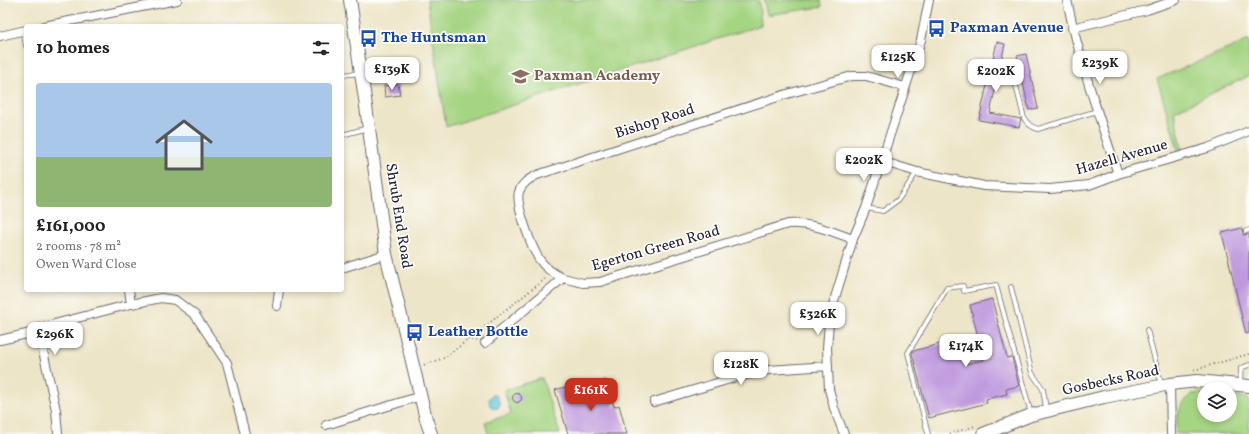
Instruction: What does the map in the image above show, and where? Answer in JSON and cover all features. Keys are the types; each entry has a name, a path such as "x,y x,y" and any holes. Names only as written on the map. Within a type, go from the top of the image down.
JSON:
{"main road":[{"name":"Shrub End Road","path":"350,0 386,254 426,419 431,434"},
{"name":"Gosbecks Road","path":"983,434 1031,415 1166,385 1197,381 1245,386"}],"street":[{"path":"54,24 177,0"},
{"path":"844,434 834,408 829,389 827,348 829,323 834,301 853,239 866,208 921,40 929,0"},
{"path":"1067,0 1072,28 1118,174"},
{"path":"1072,28 1147,10 1176,0"},
{"path":"0,36 24,31"},
{"name":"Bishop Road","path":"563,278 553,273 540,260 533,247 518,201 519,192 522,185 529,179 537,175 787,94 852,76 866,76 905,87"},
{"name":"Hazell Avenue","path":"881,161 917,172 984,186 1050,189 1089,185 1118,174 1208,148 1249,131"},
{"name":"Egerton Green Road","path":"563,278 583,283 600,282 788,224 799,223 810,225 853,239"},
{"path":"344,267 386,254"},
{"path":"485,343 563,278"},
{"path":"129,292 131,304"},
{"path":"277,306 279,292"},
{"path":"0,340 31,333 39,328 131,304 161,298 175,300 195,315 227,363 245,434"},
{"path":"31,333 41,342 56,410 58,434"},
{"path":"654,402 740,376 768,370 828,366"},
{"path":"1166,385 1171,434"},
{"path":"326,425 421,396"}],"lane":[{"path":"1010,61 1024,118 1026,123 1032,127 1038,129 1097,111"},
{"path":"344,75 361,73"},
{"path":"344,134 368,127"},
{"path":"866,208 883,212 898,200 917,172"},
{"path":"928,434 908,353 947,288 963,286 964,292 996,285 1031,415"},
{"path":"1011,288 1032,373 1043,389 1046,411"},
{"path":"1147,330 1166,385"},
{"path":"1245,386 1241,368 1249,365"}],"path":[{"path":"414,370 444,358 553,273"},
{"path":"469,339 485,343"}],"green space":[{"name":"Paxman Academy","path":"427,0 759,0 761,25 446,127"},
{"path":"764,0 821,0 822,7 767,15"},
{"path":"1249,40 1249,76 1174,111 1183,152 1179,153 1157,79"},
{"path":"542,378 560,434 488,434 485,422 511,414 504,390"},
{"path":"1191,394 1197,394 1197,422 1237,422 1237,396 1249,399 1249,434 1176,434 1177,416 1180,408"}],"water":[{"path":"493,394 497,396 500,404 498,408 495,409 490,406 489,399"}],"building":[{"path":"997,42 1005,44 990,113 1021,119 1019,127 979,120"},
{"path":"1026,54 1038,108 1029,110 1017,56"},
{"path":"398,84 400,95 385,97 384,86"},
{"path":"1242,228 1243,235 1249,234 1249,333 1246,334 1222,233"},
{"path":"992,299 1007,358 1012,357 1019,386 1006,389 1007,394 986,399 987,403 929,418 912,353 913,351 959,339 965,364 984,360 970,305"},
{"path":"606,380 614,407 619,405 627,434 568,434 555,390 565,387 569,398 596,390 594,383"},
{"path":"517,393 522,398 517,403 512,398"}],"place":[{"name":"Paxman Avenue","path":"937,28"},
{"name":"The Huntsman","path":"368,38"},
{"name":"Paxman Academy","path":"521,76"},
{"name":"Leather Bottle","path":"415,332"}]}
